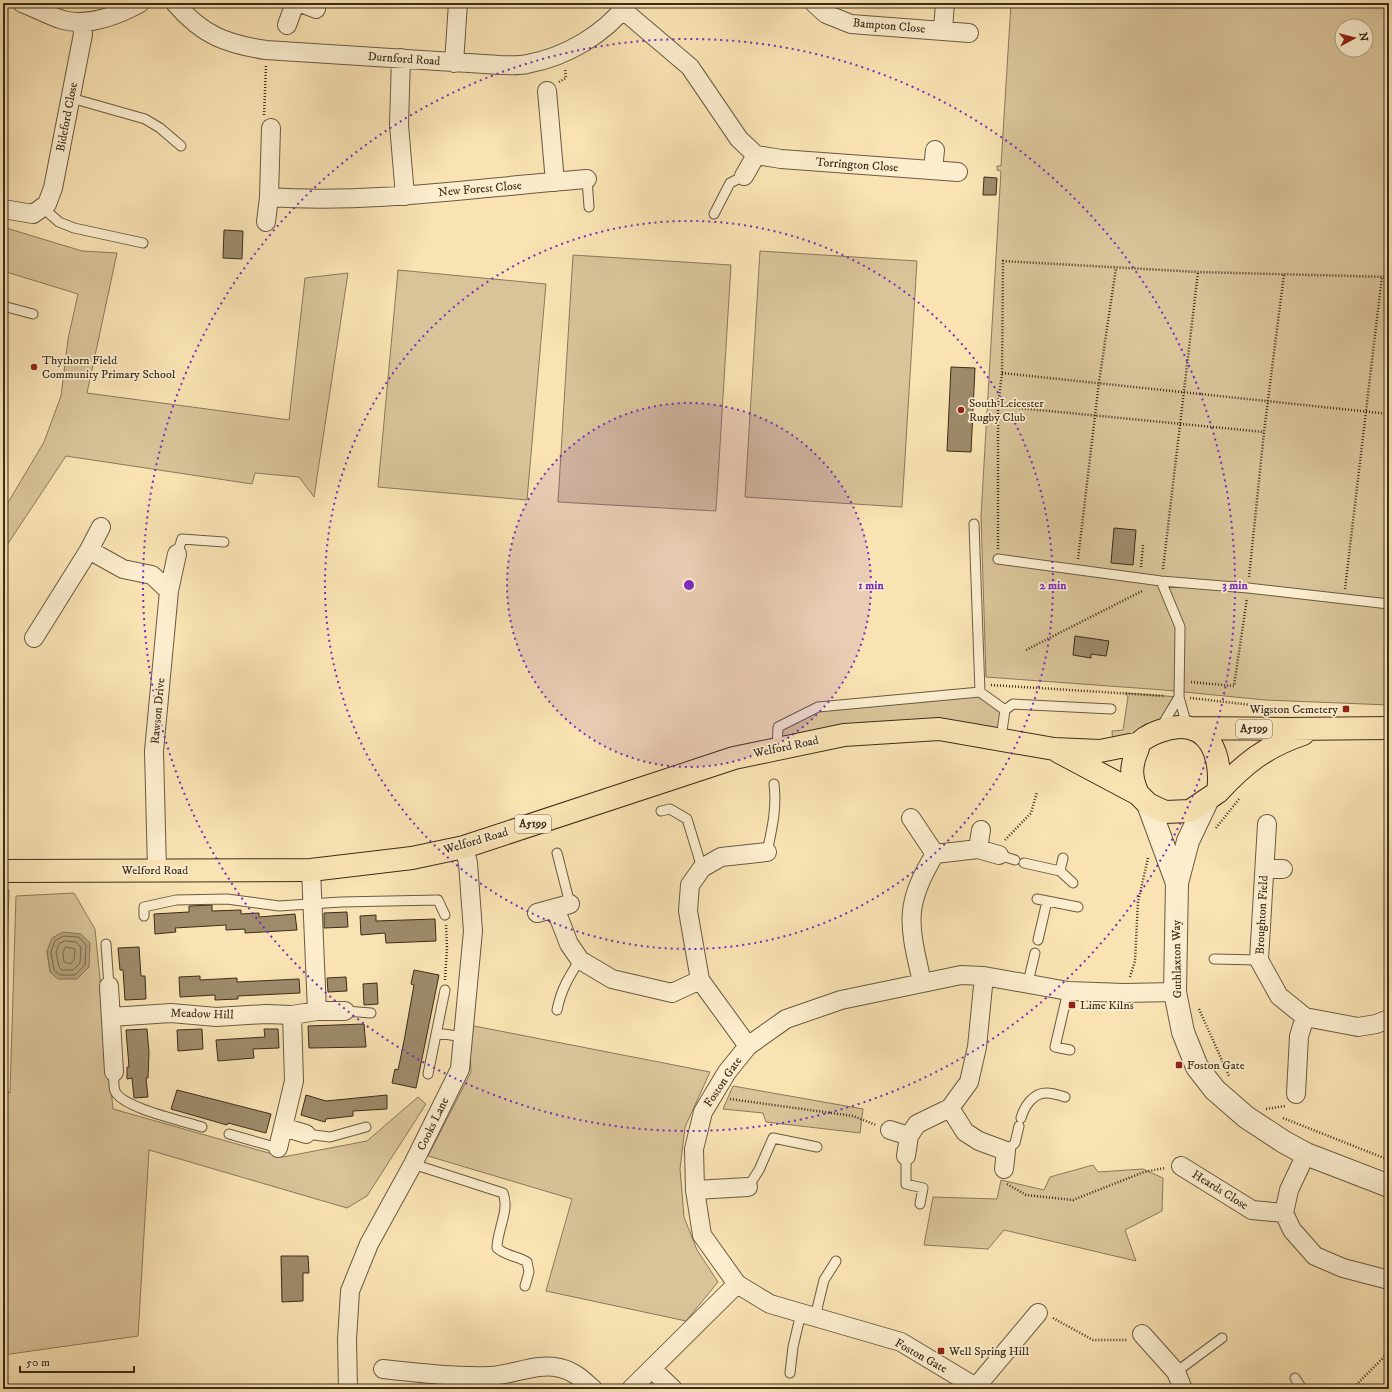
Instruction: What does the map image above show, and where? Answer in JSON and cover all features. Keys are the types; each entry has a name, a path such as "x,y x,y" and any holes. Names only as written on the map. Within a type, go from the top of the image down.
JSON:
{"main road":[{"path":"1175,727 1189,727 1209,740 1219,760 1220,778 1213,797 1190,811 1165,812 1143,799 1132,782 1132,764 1140,743 1159,731 1175,727"},
{"name":"A5199","path":"1189,727 1318,729 1389,728"},
{"name":"Welford Road","path":"3,871 157,869 311,870 412,858 464,847 734,758 844,735 939,728 1001,738 1054,749 1100,751 1140,743"},
{"name":"A5199","path":"1213,797 1240,768 1278,743 1318,729"},
{"name":"Welford Road","path":"1054,749 1143,799"}],"street":[{"path":"22,3 62,20 82,22 124,12 140,3"},
{"name":"Durnford Road","path":"175,3 205,31 222,40 239,46 266,50 454,62 527,64 554,57 577,46 599,32 626,6"},
{"path":"287,25 296,3"},
{"path":"454,62 458,3"},
{"name":"Bampton Close","path":"814,3 826,14 851,24 970,33"},
{"path":"943,30 945,3"},
{"path":"626,6 690,67 739,139 756,155 744,176"},
{"name":"Bideford Close","path":"43,208 47,204 53,188 83,34 82,22"},
{"path":"401,58 399,125 405,196"},
{"path":"547,91 555,182"},
{"path":"266,222 269,197 271,128"},
{"path":"933,170 935,150"},
{"name":"Torrington Close","path":"756,155 781,159 958,172"},
{"name":"New Forest Close","path":"269,197 316,200 405,196 587,179"},
{"path":"3,210 33,214 43,208"},
{"path":"34,638 89,550 101,527"},
{"path":"89,550 123,569 152,575 169,591"},
{"name":"Rawson Drive","path":"157,869 154,751 169,591 177,554"},
{"name":"Guthlaxton Way","path":"1213,797 1188,841 1177,883 1175,992 1183,1032 1197,1067 1216,1090 1246,1117 1306,1154 1389,1186"},
{"name":"Guthlaxton Way","path":"1143,799 1163,842 1177,883"},
{"path":"911,818 935,854"},
{"name":"Broughton Field","path":"1267,824 1259,960 1279,996 1305,1018"},
{"path":"978,850 981,830"},
{"name":"Cooks Lane","path":"348,1389 350,1291 369,1244 413,1164 460,1068 474,931 468,863 464,847"},
{"path":"935,854 978,850 1007,858"},
{"path":"748,1046 700,980 688,911 690,885 702,868 721,857 767,852"},
{"path":"922,982 911,934 912,905 922,875 935,854"},
{"name":"Broughton Field","path":"1265,869 1283,869"},
{"path":"311,870 318,1011"},
{"path":"537,913 562,906 569,944 580,960 612,979 672,992 700,980"},
{"name":"Foston Gate","path":"978,1388 901,1342 770,1304 737,1284 702,1235 695,1190 694,1148 703,1112 727,1072 748,1046 786,1019 841,1000 961,975 984,976 1028,982 1068,991 1124,993 1175,992"},
{"path":"906,1156 909,1136 917,1124 950,1108 969,1082 977,1047 984,976"},
{"path":"109,986 114,1072"},
{"name":"Meadow Hill","path":"111,1017 171,1013 216,1017 266,1014 292,1015 318,1011 345,1011"},
{"path":"278,1148 294,1081 292,1015"},
{"path":"1296,1094 1299,1036 1305,1018 1358,1027 1376,1024 1389,1019"},
{"path":"950,1108 965,1132 979,1141 1006,1151 1004,1169"},
{"path":"283,1127 306,1134"},
{"path":"890,1130 909,1136"},
{"path":"1306,1154 1289,1190 1284,1213 1292,1230 1315,1256 1343,1268 1389,1280"},
{"name":"Heards Close","path":"1181,1166 1252,1210 1284,1213"},
{"path":"695,1190 748,1187"},
{"path":"631,1389 737,1284"},
{"path":"978,1388 1038,1312"},
{"path":"1145,1346 1176,1372 1183,1389"},
{"path":"383,1369 447,1382 548,1366 574,1372 593,1389"},
{"path":"652,1369 673,1389"}],"lane":[{"path":"71,98 145,119 160,128 181,146"},
{"path":"714,214 730,183 744,176"},
{"path":"587,179 589,207"},
{"path":"43,208 59,222 74,228 143,243"},
{"path":"3,306 33,314"},
{"path":"974,524 980,688 1005,710"},
{"path":"177,554 182,539 224,542"},
{"path":"998,559 1077,568 1161,581 1248,588 1389,604"},
{"path":"1161,581 1180,627 1178,697 1189,727"},
{"path":"777,749 778,727 818,707 980,688"},
{"path":"1159,731 1178,697"},
{"path":"1001,738 1005,710 1013,704 1111,709"},
{"path":"767,852 776,812 774,784"},
{"path":"661,811 670,809 687,820 702,868"},
{"path":"557,853 562,906"},
{"path":"1060,871 1063,858"},
{"path":"1024,863 1060,871 1073,883"},
{"path":"144,916 144,907 176,900 227,899 279,906 341,902 438,900 445,915"},
{"path":"1037,899 1078,907"},
{"path":"1038,940 1047,901"},
{"path":"106,944 109,986"},
{"path":"1028,982 1035,953"},
{"path":"1214,958 1259,960"},
{"path":"557,1010 560,993 567,978 580,960"},
{"path":"428,1074 445,990"},
{"path":"1068,991 1055,1047 1070,1050"},
{"path":"345,1011 370,1013"},
{"path":"436,1033 464,1037"},
{"path":"114,1072 115,1090 122,1100 133,1106 202,1127"},
{"path":"1006,1151 1015,1143 1024,1107 1031,1099 1045,1093 1065,1097"},
{"path":"306,1134 330,1137 366,1127"},
{"path":"229,1134 278,1148"},
{"path":"748,1187 760,1170 773,1138 817,1147"},
{"path":"906,1156 906,1184 923,1188 920,1204"},
{"path":"413,1164 503,1193 506,1201 497,1240 497,1248 504,1254 527,1262 529,1272 525,1286"},
{"path":"790,1373 793,1346 824,1280 836,1261"},
{"path":"1176,1372 1222,1338"},
{"path":"1294,1378 1302,1389"}],"path":[{"path":"266,50 264,116 271,128"},
{"path":"998,559 998,406 1002,373 1003,262 1198,272 1389,277"},
{"path":"1077,568 1099,382 1116,268"},
{"path":"1026,650 1161,581 1185,391 1198,272"},
{"path":"1179,681 1234,686 1248,588 1264,432 1284,274"},
{"path":"1344,599 1382,276"},
{"path":"1002,373 1185,391 1389,414"},
{"path":"998,406 1095,414 1264,432"},
{"path":"1140,578 1143,545"},
{"path":"980,688 1125,693 1178,697 1261,706 1275,712"},
{"path":"1125,693 1128,697"},
{"path":"1007,858 1005,839 1031,813 1036,792"},
{"path":"1213,832 1240,797"},
{"path":"1124,993 1135,961 1138,902 1147,861 1151,847 1163,842"},
{"path":"445,915 447,946 445,990"},
{"path":"1198,1008 1207,1030 1232,1080"},
{"path":"1269,1112 1262,1109 1285,1106 1296,1094"},
{"path":"712,1097 853,1116 890,1130"},
{"path":"1276,1115 1389,1160"},
{"path":"1004,1169 1005,1182 1015,1190 1026,1195 1073,1200 1144,1172 1181,1166"},
{"path":"1038,1312 1061,1322 1093,1340 1134,1341 1145,1346"},
{"path":"1352,1389 1389,1352"}],"shaded area":[{"path":"1011,3 1389,3 1389,705 1265,700 1164,690 986,677 981,516 1001,171 997,170 997,166 1001,166"},
{"path":"3,227 82,251 117,253 87,393 289,420 305,278 348,273 314,497 299,477 255,473 252,484 66,456 3,551 3,511 44,442 61,396 68,339 78,294 3,271"},
{"path":"760,251 917,261 902,507 745,497"},
{"path":"573,255 731,265 716,511 558,502"},
{"path":"398,270 546,284 527,500 378,487"},
{"path":"980,692 1005,710 1001,738 939,729 777,749 778,727 818,707"},
{"path":"1125,693 1179,697 1159,731 1113,749 1112,731 1123,730 1128,697"},
{"path":"3,890 9,890 5,1010 3,1008"},
{"path":"74,893 95,929 113,1109 283,1157 367,1141 418,1097 426,1104 367,1196 347,1208 149,1150 138,1336 3,1355 3,1090 10,1093 16,896","holes":["47,951 59,979 50,972"]},
{"path":"469,1025 710,1072 685,1127 680,1169 684,1217 697,1250 718,1282 686,1321 546,1291 572,1199 428,1156 471,1072"},
{"path":"733,1086 863,1109 860,1133 766,1122 763,1113 723,1109"},
{"path":"1093,1165 1098,1172 1143,1169 1163,1178 1162,1211 1125,1230 1136,1261 1004,1230 988,1249 924,1245 933,1197 997,1199 1001,1180 1044,1190 1050,1177"}],"water":[{"path":"63,932 81,934 90,943 89,967 77,979 58,979 50,972 47,951 52,938"}],"building":[{"path":"984,177 997,178 996,195 983,195"},
{"path":"224,230 243,231 242,259 223,258"},
{"name":"South Leicester Rugby Club","path":"951,367 975,368 971,452 947,451"},
{"path":"1114,528 1136,530 1133,565 1111,563"},
{"path":"1075,636 1109,641 1106,656 1091,654 1091,658 1073,655"},
{"path":"212,905 212,911 241,910 241,914 259,913 259,917 295,914 297,930 245,933 245,929 226,930 226,925 175,928 176,932 155,934 154,914 189,912 189,906"},
{"path":"347,912 348,927 324,928 324,913"},
{"path":"376,915 376,921 435,919 436,941 386,943 385,933 361,935 360,916"},
{"path":"139,947 141,976 145,976 146,999 125,1000 123,970 120,970 118,948"},
{"path":"414,970 439,975 416,1088 392,1083 395,1069 398,1070 404,1041 414,985 411,984"},
{"path":"200,976 200,980 237,978 237,982 299,979 300,993 238,996 238,999 215,1000 215,995 180,997 179,977"},
{"path":"346,977 347,991 328,992 327,978"},
{"path":"377,983 378,1004 364,1005 363,984"},
{"path":"364,1024 366,1047 309,1048 308,1026"},
{"path":"147,1029 149,1052 148,1078 146,1078 148,1097 134,1098 132,1078 127,1079 127,1067 129,1067 126,1030"},
{"path":"202,1029 203,1049 178,1051 177,1030"},
{"path":"264,1029 278,1029 279,1048 253,1049 254,1058 218,1061 216,1040 265,1037"},
{"path":"177,1090 271,1114 266,1133 228,1123 227,1125 171,1109"},
{"path":"306,1095 326,1101 387,1095 387,1109 353,1111 353,1116 326,1119 325,1122 301,1115"},
{"path":"281,1256 308,1256 309,1273 303,1273 303,1301 282,1302"}],"place":[{"name":"Thythorn Field Community Primary School","path":"34,367"},
{"name":"South Leicester Rugby Club","path":"961,410"},
{"name":"Wigston Cemetery","path":"1346,709"},
{"name":"Lime Kilns","path":"1072,1005"},
{"name":"Foston Gate","path":"1179,1065"},
{"name":"Well Spring Hill","path":"941,1351"}]}
